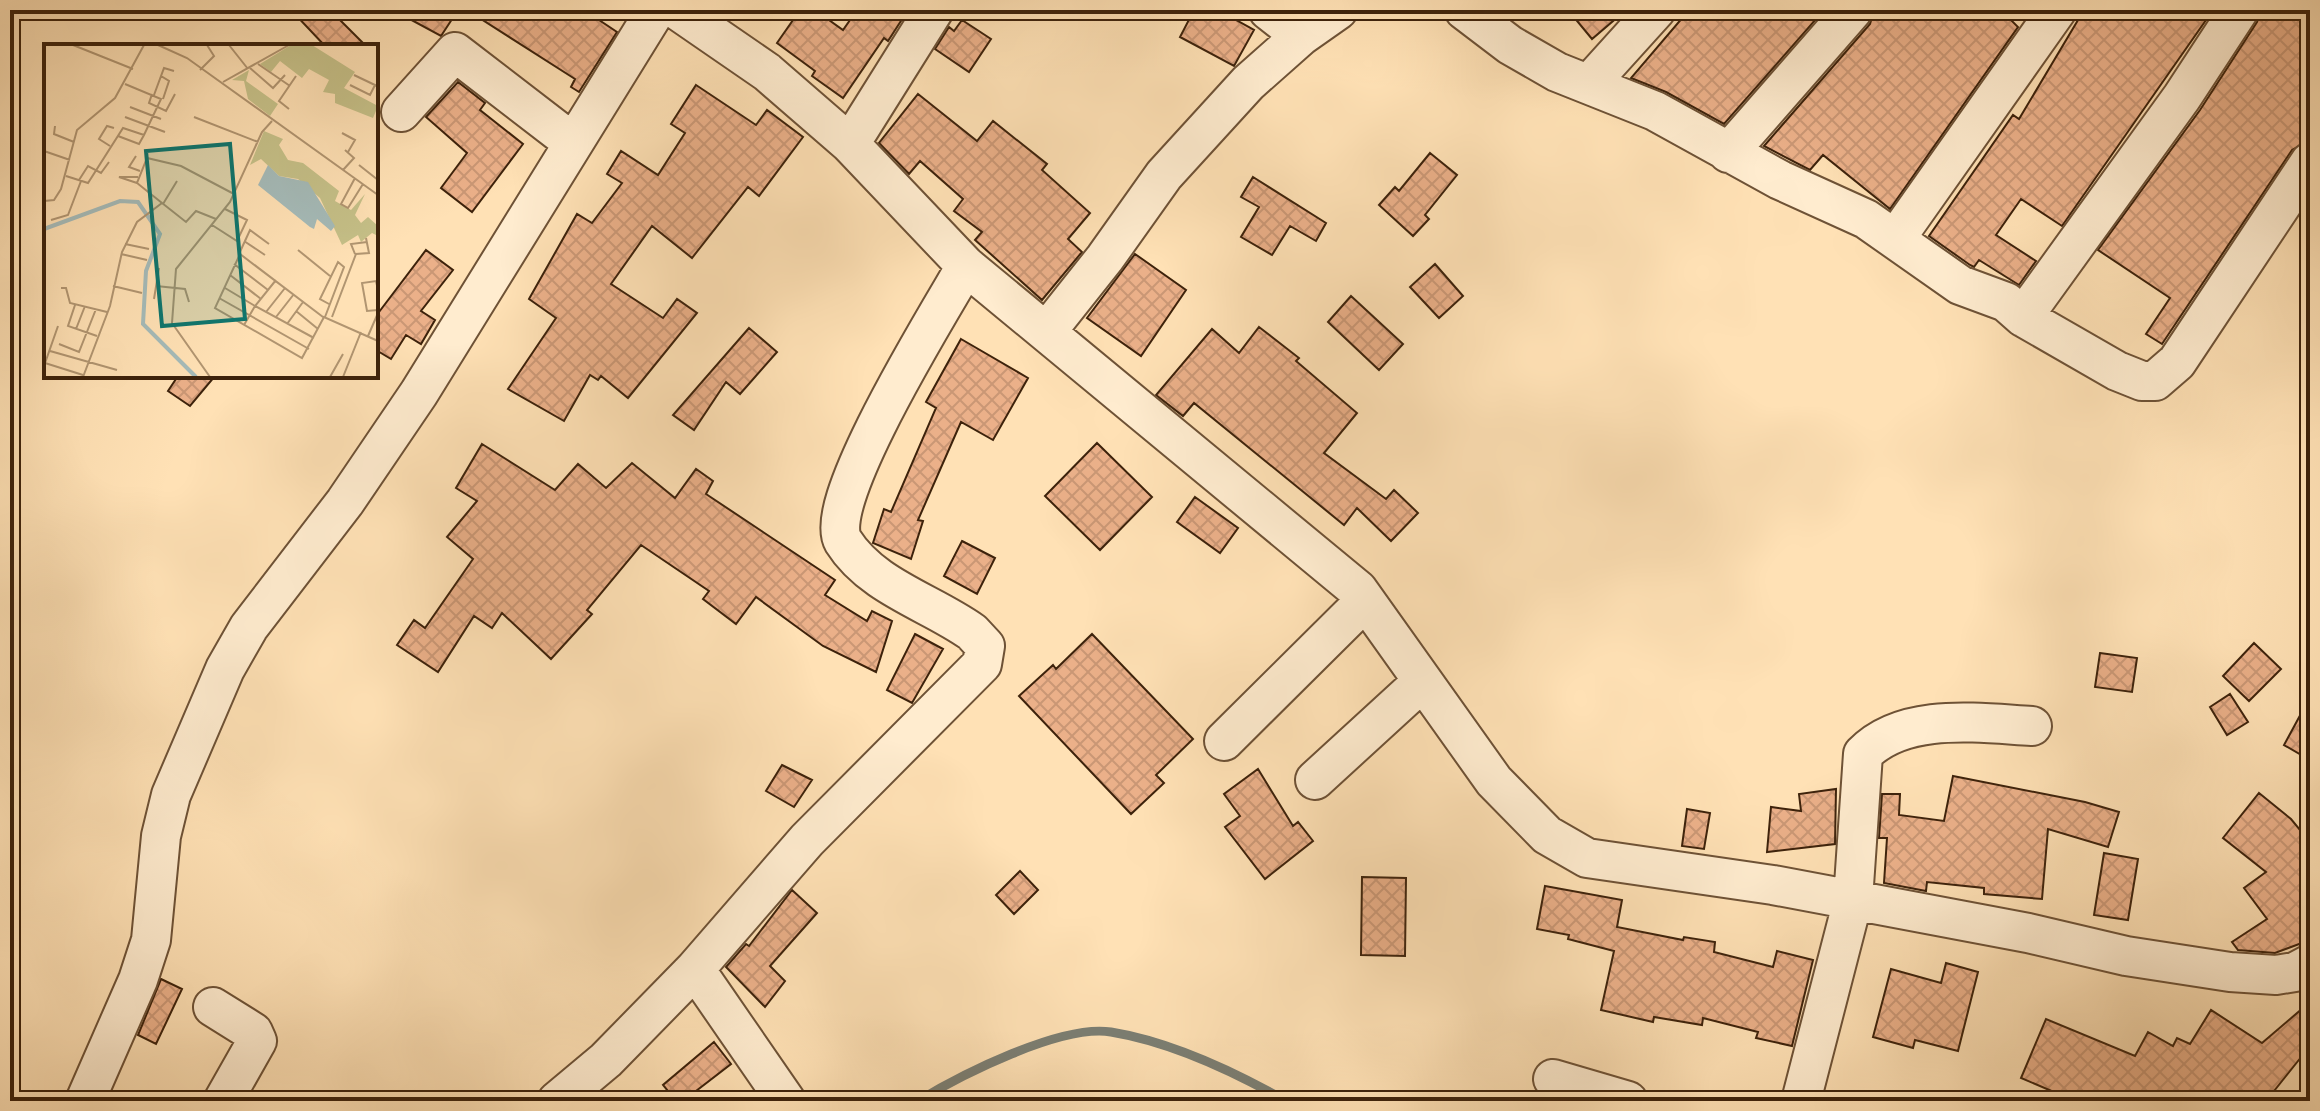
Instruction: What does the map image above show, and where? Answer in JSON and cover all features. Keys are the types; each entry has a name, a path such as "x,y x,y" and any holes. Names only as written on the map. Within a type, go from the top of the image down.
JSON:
{"street":[{"path":"85,1101 138,980 151,940 161,836 171,795 225,669 249,627 345,502 419,393 656,10"},
{"path":"677,10 767,72 850,144 966,266 1330,565 1365,601 1494,781 1523,814 1567,849 1600,860 1853,900 2028,933 2126,956 2230,972 2276,975 2295,972 2310,964"},
{"path":"850,144 934,10"},
{"path":"1268,10 1301,36"},
{"path":"1047,331 1105,258 1164,175 1248,83 1301,36 1338,10"},
{"path":"1464,10 1521,52 1557,72 1655,111 1728,153 1866,219 1960,285 2006,302 2023,317 2135,379 2155,381 2163,378 2219,301 2310,162"},
{"path":"1590,83 1656,10"},
{"path":"1728,153 1853,10"},
{"path":"2023,317 2182,97 2239,10"},
{"path":"1896,238 2040,16"},
{"path":"401,112 450,53 455,52 572,142"},
{"path":"557,1101 606,1060 695,969 807,840 982,664 985,646 972,632 865,567 841,538 840,520 884,409 966,266"},
{"path":"1224,741 1365,601"},
{"path":"1315,780 1422,682"},
{"path":"1801,1101 1853,900 1863,754 1876,741 1923,726 2032,726"},
{"path":"695,969 786,1101"},
{"path":"213,1007 253,1032 257,1041 223,1101"},
{"path":"1553,1079 1628,1101"}],"building":[{"path":"291,10 330,10 364,44 323,44"},
{"path":"393,10 458,10 441,36"},
{"path":"467,10 584,10 617,32 579,92 571,87 575,79"},
{"path":"800,10 815,10 843,30 857,10 908,10 888,41 884,38 843,98 812,76 815,71 777,43"},
{"path":"1194,10 1218,10 1254,30 1234,66 1180,37"},
{"path":"1568,10 1626,10 1592,39"},
{"path":"1689,10 1824,10 1724,124 1666,92 1631,78"},
{"path":"1874,10 2001,10 2018,27 1890,209 1823,155 1810,170 1764,146 1870,24"},
{"path":"2084,10 2213,10 2062,226 2021,199 1996,235 2036,261 2019,285 1979,260 1974,267 1970,265 1929,236 2013,115 2019,119"},
{"path":"2261,10 2310,10 2310,140 2292,150 2162,344 2146,334 2170,298 2098,250 2200,110 2257,22"},
{"path":"962,20 991,39 969,72 935,49 949,27 954,31"},
{"path":"458,82 485,103 480,110 523,144 472,212 441,188 467,153 426,117"},
{"path":"696,85 756,125 767,110 803,137 759,196 748,187 692,258 652,226 611,284 663,318 677,299 697,313 628,398 601,376 598,380 590,375 564,421 508,389 556,318 529,299 577,214 592,223 622,183 607,174 621,151 658,175 685,133 671,124"},
{"path":"918,94 977,141 993,121 1047,164 1042,170 1090,213 1068,239 1082,252 1042,300 975,240 982,232 954,211 963,199 920,161 909,174 879,143"},
{"path":"1430,153 1457,175 1425,215 1429,219 1413,236 1379,205 1395,187 1399,191"},
{"path":"1253,177 1326,223 1316,241 1290,226 1272,255 1241,237 1259,207 1241,197"},
{"path":"426,250 453,270 421,311 435,320 421,344 406,335 391,359 378,351 378,313"},
{"path":"1135,254 1186,290 1141,356 1087,318"},
{"path":"1435,264 1463,296 1439,318 1410,287"},
{"path":"1351,296 1403,344 1379,370 1328,322"},
{"path":"1259,327 1299,358 1296,361 1357,413 1324,453 1386,499 1394,490 1418,513 1391,541 1357,508 1344,525 1194,403 1183,416 1156,395 1212,329 1239,353"},
{"path":"749,328 777,352 740,394 726,382 694,430 673,415"},
{"path":"961,339 1028,378 993,440 961,422 918,520 923,521 911,559 873,543 884,509 891,512 936,408 926,402"},
{"path":"177,378 213,378 190,406 168,391"},
{"path":"1097,443 1152,497 1100,550 1045,496"},
{"path":"482,444 555,490 578,464 606,488 632,463 675,498 696,469 713,481 706,494 835,580 825,595 867,621 872,611 892,621 876,672 823,646 756,597 736,624 703,599 709,591 641,545 587,610 592,614 551,659 502,613 492,628 474,616 438,672 397,645 414,620 425,628 473,559 447,537 477,501 456,488"},
{"path":"1195,497 1238,528 1220,553 1177,522"},
{"path":"962,541 995,558 977,594 944,576"},
{"path":"915,634 943,649 912,703 887,690"},
{"path":"1092,634 1193,739 1156,775 1164,783 1131,814 1019,696 1053,665 1056,669"},
{"path":"2254,643 2281,669 2249,701 2223,676"},
{"path":"2100,653 2137,658 2132,692 2095,687"},
{"path":"2230,694 2248,722 2227,735 2210,707"},
{"path":"2310,697 2310,760 2284,745"},
{"path":"782,765 812,780 794,807 766,791"},
{"path":"1258,769 1293,826 1298,822 1313,841 1265,879 1225,827 1240,816 1224,794"},
{"path":"1953,776 2085,802 2119,812 2108,847 2048,829 2042,899 1984,894 1984,888 1927,882 1926,891 1884,883 1887,838 1879,838 1882,794 1900,794 1899,815 1944,821"},
{"path":"1836,789 1835,844 1767,852 1771,807 1801,811 1799,794"},
{"path":"2259,793 2291,819 2310,842 2310,940 2275,953 2238,950 2232,942 2267,919 2244,888 2266,872 2223,838"},
{"path":"1687,809 1710,813 1704,849 1682,846"},
{"path":"2104,853 2138,859 2128,920 2094,915"},
{"path":"1020,871 1038,890 1014,914 996,895"},
{"path":"1362,877 1406,878 1405,956 1361,955"},
{"path":"1545,886 1622,900 1617,927 1683,940 1684,937 1715,942 1714,952 1773,967 1777,951 1813,960 1792,1046 1756,1038 1758,1032 1703,1018 1702,1025 1654,1017 1653,1022 1601,1010 1614,951 1568,939 1569,935 1537,929"},
{"path":"792,890 817,913 770,966 785,981 765,1007 726,967 746,944 749,946"},
{"path":"1946,963 1978,972 1958,1051 1915,1040 1913,1048 1873,1037 1891,969 1941,983"},
{"path":"161,979 182,989 156,1044 138,1035"},
{"path":"2310,1002 2310,1046 2266,1101 2075,1101 2021,1078 2046,1019 2135,1056 2148,1032 2173,1046 2177,1038 2190,1044 2211,1010 2262,1043"},
{"path":"714,1042 731,1064 683,1101 676,1101 663,1085"}],"waterway":[{"path":"918,1101 959,1078 1039,1043 1090,1032 1111,1032 1179,1050 1286,1101"}]}
